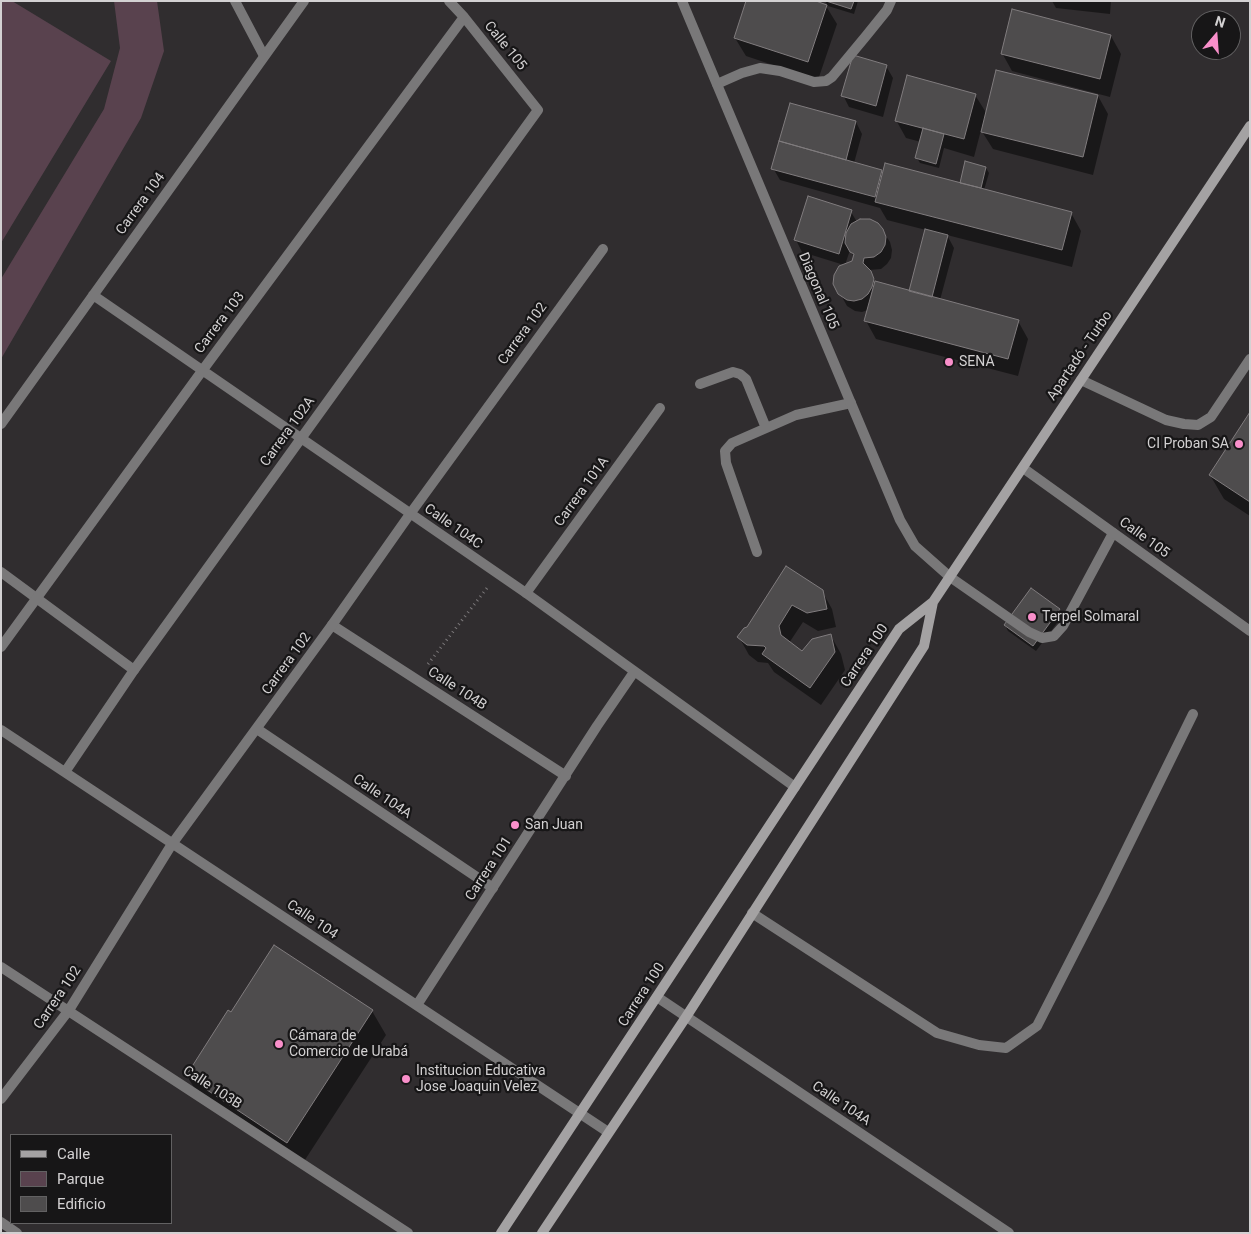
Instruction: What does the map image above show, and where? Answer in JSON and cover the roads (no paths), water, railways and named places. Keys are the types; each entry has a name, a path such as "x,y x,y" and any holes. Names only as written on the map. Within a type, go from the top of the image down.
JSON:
{"main road":[{"name":"Apartadó - Turbo","path":"933,602 1250,126"},
{"name":"Carrera 100","path":"501,1233 899,629 933,602"},
{"path":"542,1233 686,1017 924,646 933,602"}],"street":[{"path":"235,1 264,56"},
{"name":"Carrera 104","path":"1,424 304,1"},
{"name":"Calle 105","path":"449,1 538,110"},
{"name":"Diagonal 105","path":"682,1 900,520 915,546 950,577 1029,632 1042,638 1054,636 1063,626 1114,533"},
{"path":"717,84 742,73 760,68 780,71 814,82 826,81 832,77 887,10 890,1"},
{"name":"Carrera 103","path":"1,647 464,17"},
{"name":"Carrera 102A","path":"64,772 134,670 538,110"},
{"name":"Carrera 102","path":"1,1099 68,1010 172,844 603,249"},
{"name":"Calle 104C","path":"93,295 526,593 795,787"},
{"path":"1080,380 1166,420 1198,425 1211,418 1250,359"},
{"path":"700,384 732,372 740,374 746,379 766,428"},
{"path":"757,552 726,463 725,451 732,443 796,415 850,403"},
{"name":"Carrera 101A","path":"526,593 660,408"},
{"name":"Calle 105","path":"1023,468 1250,631"},
{"path":"1,572 134,670"},
{"name":"Calle 104B","path":"332,625 566,776"},
{"name":"Carrera 101","path":"417,1006 597,726 634,672"},
{"path":"752,913 938,1033 979,1045 1006,1048 1037,1026 1193,714"},
{"name":"Calle 104","path":"1,730 608,1132"},
{"name":"Calle 104A","path":"256,730 493,888"},
{"name":"Calle 103B","path":"1,967 408,1233"},
{"name":"Calle 104A","path":"657,997 1009,1233"},
{"path":"1,1222 17,1233"}],"place":[{"name":"SENA","path":"949,362"},
{"name":"CI Proban SA","path":"1239,444"},
{"name":"Terpel Solmaral","path":"1032,617"},
{"name":"San Juan","path":"515,825"},
{"name":"Cámara de Comercio de Urabá","path":"279,1044"},
{"name":"Institucion Educativa Jose Joaquin Velez","path":"406,1079"}]}
